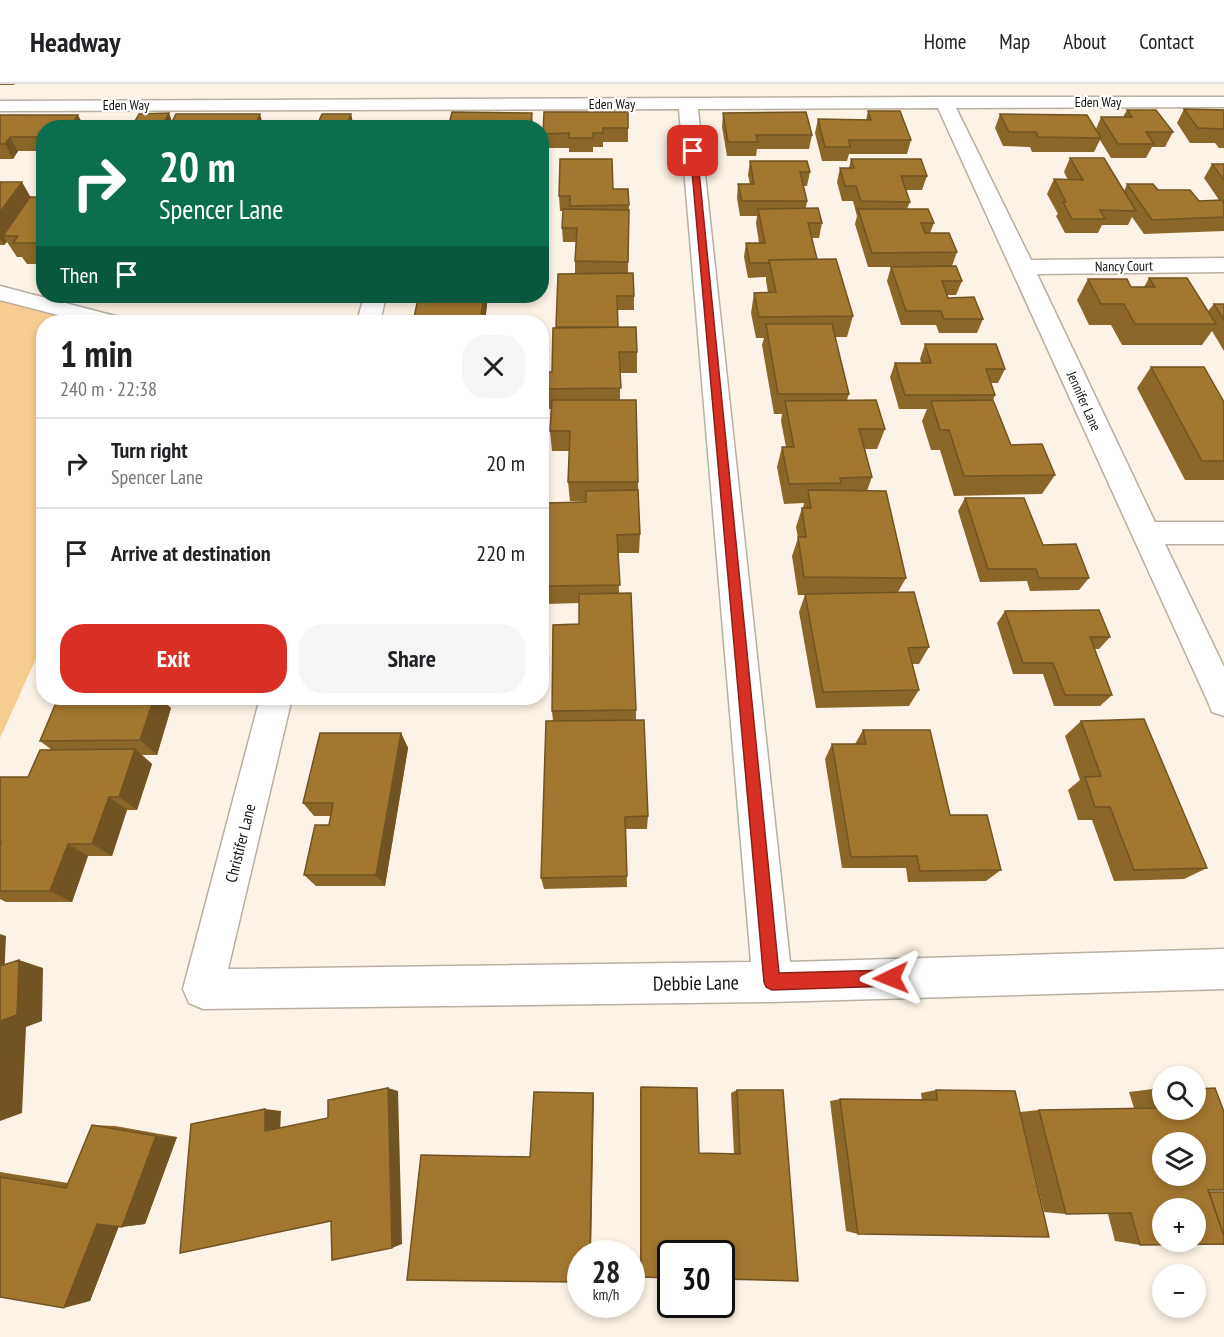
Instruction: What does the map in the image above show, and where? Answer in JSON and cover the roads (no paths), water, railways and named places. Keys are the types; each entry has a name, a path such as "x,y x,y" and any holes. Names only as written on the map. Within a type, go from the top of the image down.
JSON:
{"street":[{"name":"Jennifer Lane","path":"944,102 1023,267 1224,702"},
{"name":"Eden Way","path":"0,106 1224,102"},
{"path":"688,103 772,982"},
{"path":"415,120 418,104"},
{"name":"Nancy Court","path":"1023,267 1224,265"},
{"path":"0,293 36,302"},
{"path":"38,303 84,315"},
{"path":"1144,533 1224,533"},
{"name":"Christifer Lane","path":"203,988 274,705"},
{"name":"Debbie Lane","path":"203,988 772,982 1224,969"}]}
